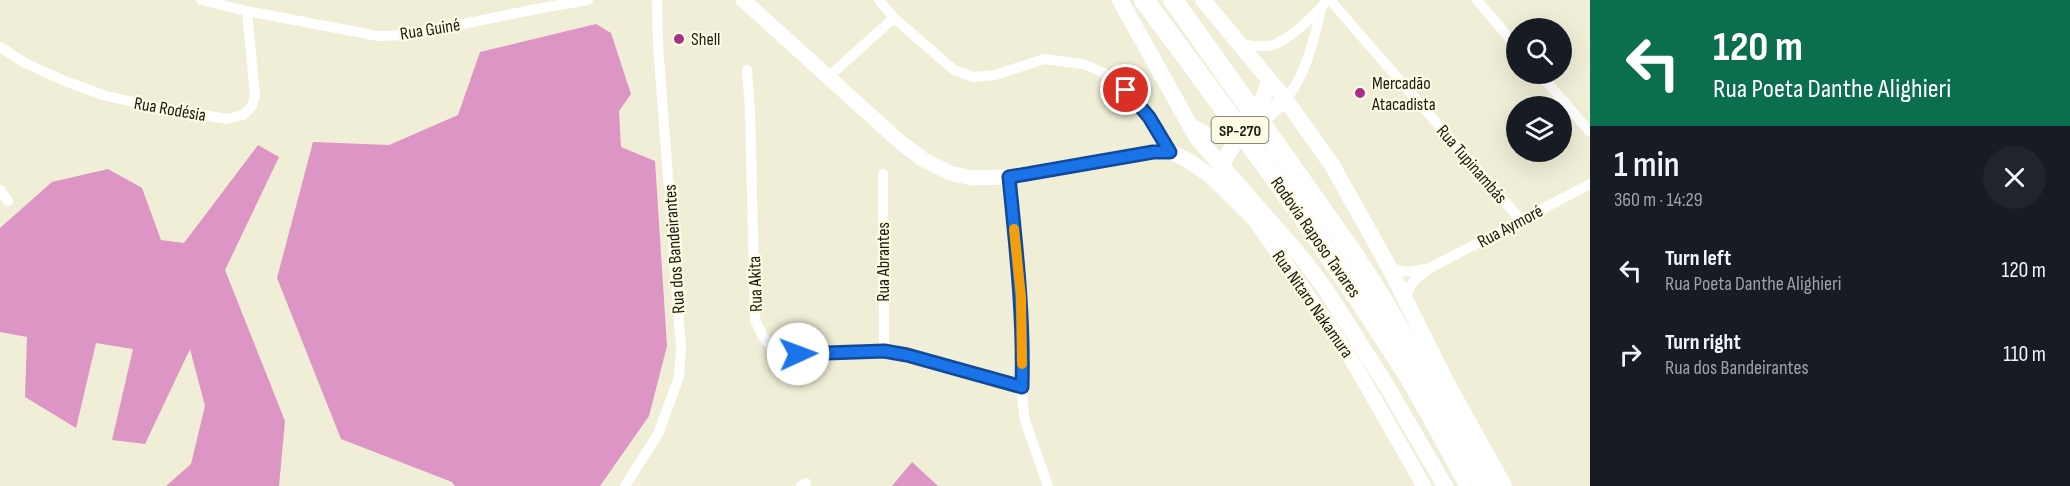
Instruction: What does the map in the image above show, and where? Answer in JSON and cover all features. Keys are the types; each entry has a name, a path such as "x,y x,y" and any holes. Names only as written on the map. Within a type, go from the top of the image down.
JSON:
{"highway":[{"path":"1120,0 1197,138 1291,244 1324,287 1385,383 1445,486"},
{"name":"Rodovia Raposo Tavares","path":"1144,0 1334,262 1410,378 1470,486"},
{"name":"Rodovia Raposo Tavares","path":"1173,0 1350,249 1380,296 1490,486"},
{"path":"1203,0 1300,118 1332,165 1388,265 1450,389 1504,486"},
{"path":"1189,125 1209,136 1225,134 1241,123 1262,100 1269,82"},
{"path":"1221,166 1234,144 1285,99"},
{"path":"1266,117 1300,118"}],"main road":[{"path":"743,0 900,142 924,160 950,173 972,178 1009,177 1153,152 1170,152"},
{"name":"Rua Nitaro Nakamura","path":"1170,152 1186,159 1209,175 1255,220 1343,347 1424,486"}],"street":[{"name":"Rua Guiné","path":"201,0 378,36 410,35 534,4 588,0"},
{"name":"Rua dos Bandeirantes","path":"625,486 658,434 679,377 681,348 658,45 657,0"},
{"path":"879,0 894,18 954,70 973,77 995,75 1044,59 1083,64 1102,72 1126,90 1149,117 1170,152"},
{"path":"1477,0 1506,34"},
{"path":"1237,43 1271,46 1284,39 1326,3"},
{"path":"1285,99 1298,82 1326,3"},
{"name":"Rua Tupinambás","path":"1326,3 1520,219"},
{"name":"Rua Rodésia","path":"0,47 27,64 103,95 155,107 227,119 243,115 252,106 255,95 247,11"},
{"path":"828,77 894,18"},
{"name":"Rua Akita","path":"747,70 755,320 765,340 779,350 798,354 884,351 907,355 1022,387"},
{"path":"1549,84 1590,132"},
{"name":"Rua Abrantes","path":"883,174 884,351"},
{"path":"1009,177 1021,297 1022,387 1025,421 1048,486"},
{"name":"Rua Aymoré","path":"1430,268 1590,184"},
{"path":"0,190 8,201"},
{"path":"1388,265 1399,272 1430,268"},
{"path":"1406,304 1411,282 1430,268"}],"shaded area":[{"path":"596,24 611,33 631,94 619,111 621,147 655,161 667,346 649,416 600,486 455,486 452,482 341,439 277,278 313,142 389,145 458,115 480,52"},
{"path":"258,145 279,157 225,270 285,421 279,486 166,486 191,464 205,406 190,349 145,444 112,440 133,349 96,343 76,428 25,397 27,337 0,332 0,228 52,182 108,169 142,188 161,240 184,243"},
{"path":"912,462 938,486 892,486"}],"slow traffic":[{"path":"1014,229 1021,297 1022,364"}],"place":[{"name":"Shell","path":"679,39"},
{"name":"Mercadão Atacadista","path":"1360,93"}],"route":[{"path":"798,354 884,351 907,355 1022,387 1021,297 1009,177 1153,152 1170,152 1149,117 1126,90"}]}
